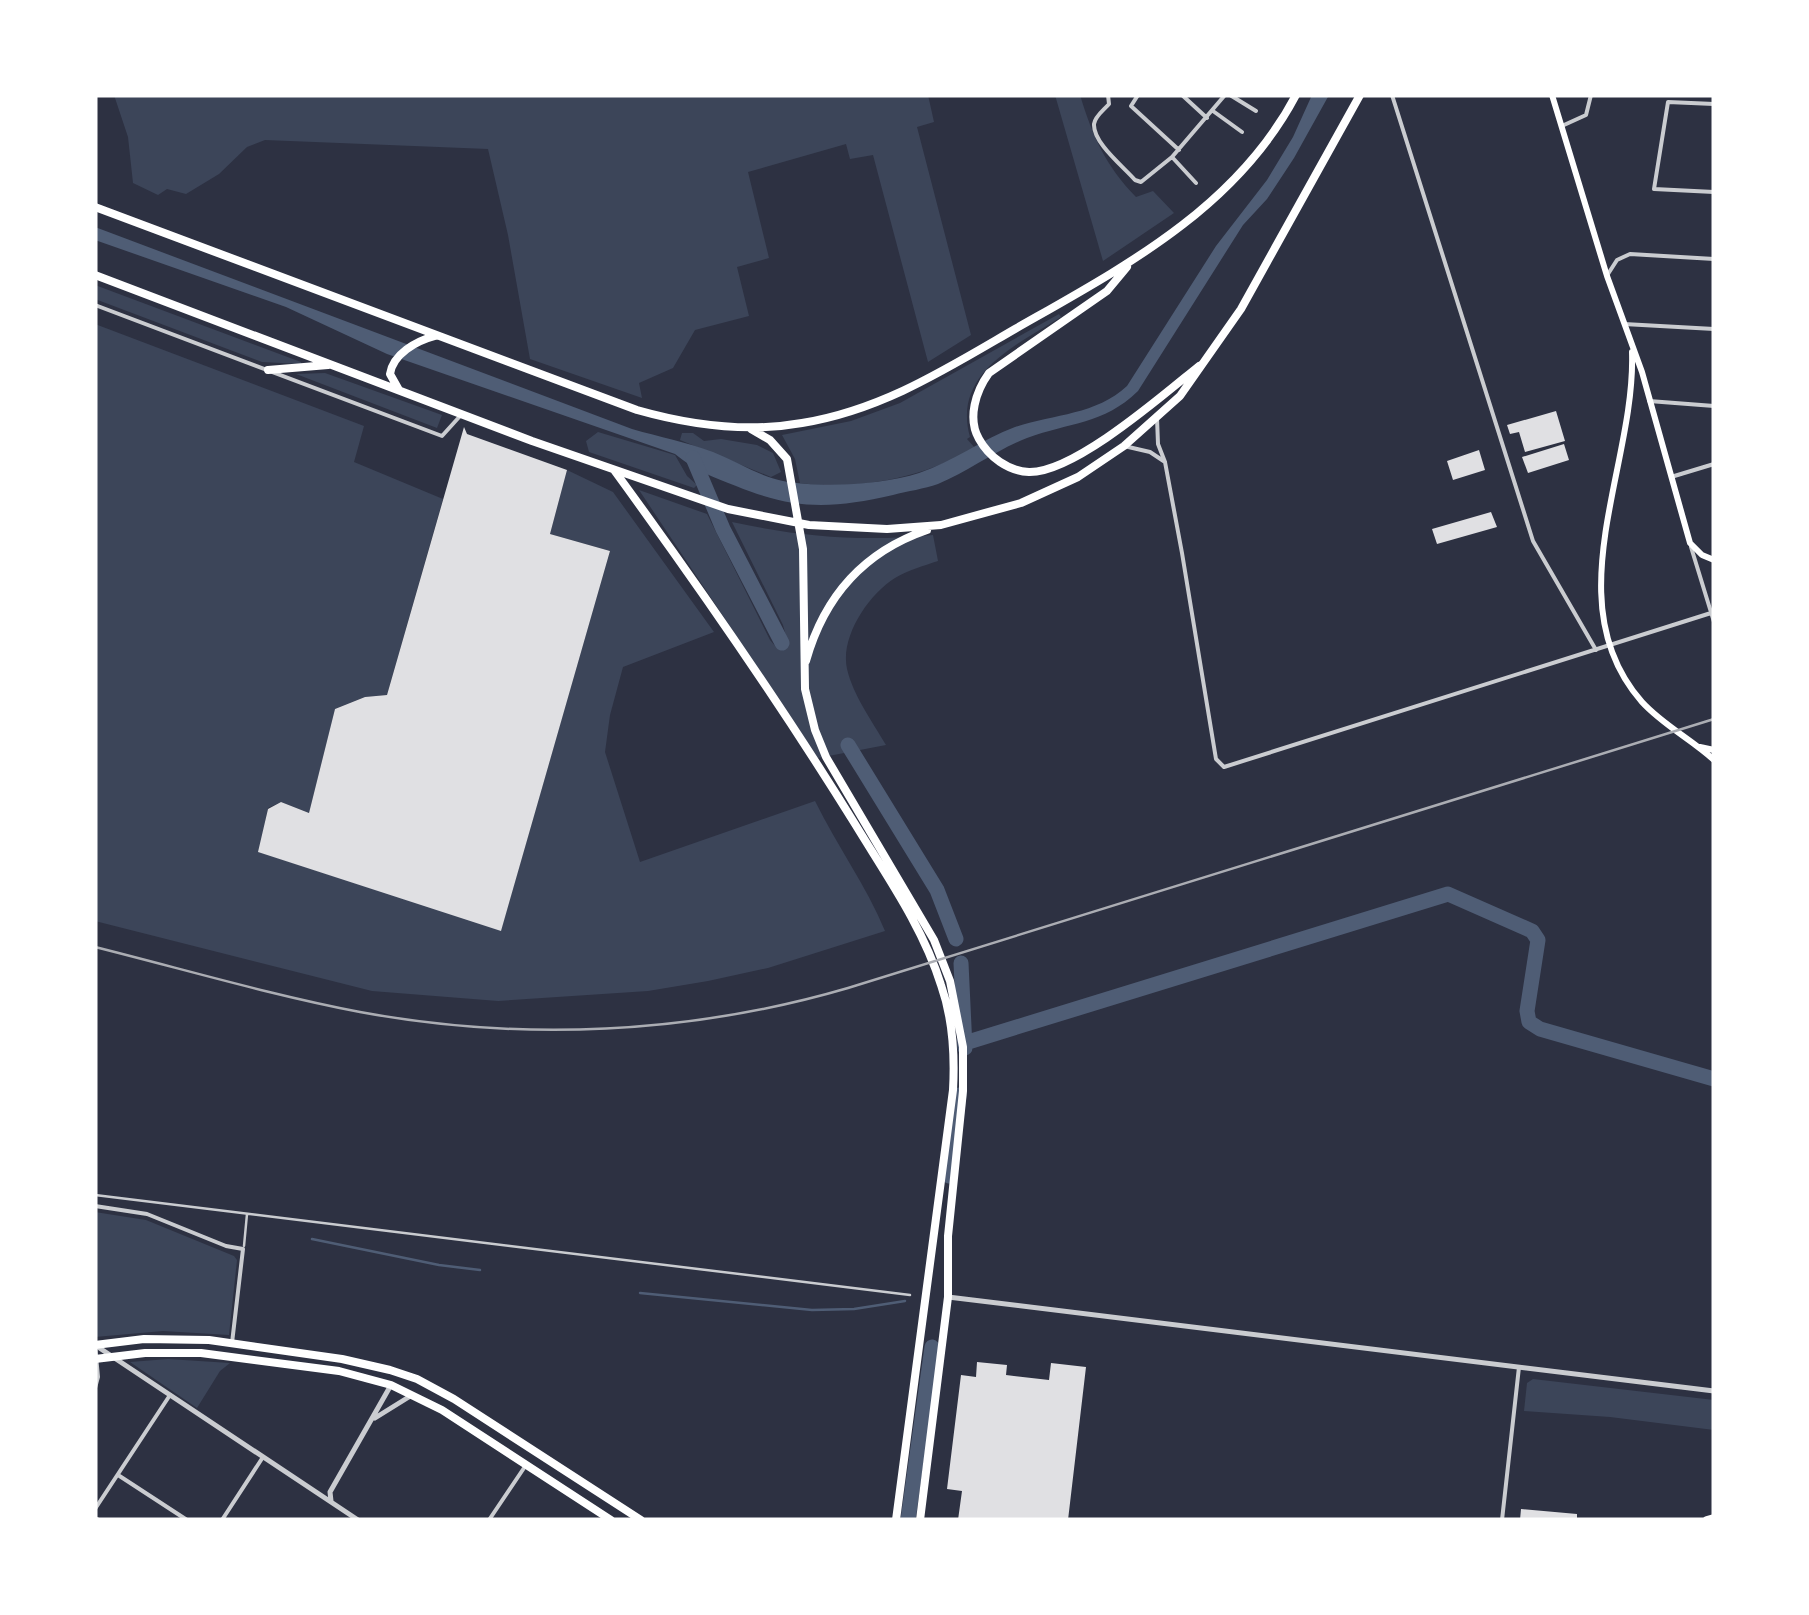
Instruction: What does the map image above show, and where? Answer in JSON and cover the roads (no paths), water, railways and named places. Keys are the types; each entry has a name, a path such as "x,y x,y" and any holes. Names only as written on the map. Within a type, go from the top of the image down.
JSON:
{"highway":[{"path":"95,207 637,410 672,420 748,427 798,424 885,401 1130,264 1213,200 1264,144 1296,95"},
{"path":"804,670 826,613 865,562 888,545 990,514 1078,476 1124,446 1180,396 1273,253 1360,95"},
{"path":"1130,264 1107,291 989,373 977,393 976,431 986,449 1004,466 1041,471 1073,457 1157,401 1208,358"},
{"path":"95,276 728,509 800,524 887,529 941,526"},
{"path":"399,390 390,374 392,363 421,341 439,336"},
{"path":"268,370 331,365"},
{"path":"748,427 782,451 789,470 804,557 804,670 815,730 844,796 933,962 944,994 954,1049 948,1297 920,1520"},
{"path":"614,470 844,796"},
{"path":"896,1520 948,1180"},
{"path":"95,1345 160,1339 232,1343 390,1370 454,1399 642,1520"},
{"path":"96,1359 160,1352 201,1353 340,1372 392,1385 414,1394 611,1520"},
{"path":"390,1370 392,1385"}],"main road":[{"path":"1552,95 1690,543 1702,556 1714,560"},
{"path":"1632,346 1630,406 1602,550 1601,599 1619,666 1641,701 1714,760"},
{"path":"1699,746 1714,750"}],"street":[{"path":"1108,95 1109,104 1095,119 1094,127 1098,137 1136,180 1146,180 1172,158 1228,95 1256,111"},
{"path":"1138,95 1131,106 1179,150"},
{"path":"1182,95 1207,118"},
{"path":"1392,95 1533,541 1596,650"},
{"path":"1561,126 1586,115 1591,95"},
{"path":"1714,104 1668,102 1654,189 1714,192"},
{"path":"1212,111 1242,132"},
{"path":"1172,158 1196,183"},
{"path":"1607,276 1617,260 1630,254 1714,259"},
{"path":"95,306 442,436 462,414"},
{"path":"1624,324 1714,329"},
{"path":"1649,401 1714,406"},
{"path":"1157,418 1158,444 1165,462 1220,766 1229,767 1711,613 1714,606"},
{"path":"1124,446 1150,452 1165,462"},
{"path":"1670,478 1714,464"},
{"path":"1690,543 1714,622"},
{"path":"95,1206 148,1214 226,1246 244,1249 232,1343"},
{"path":"948,1297 1714,1391"},
{"path":"95,1345 357,1520"},
{"path":"95,1345 95,1388"},
{"path":"1502,1520 1519,1367"},
{"path":"332,1504 330,1492 392,1385"},
{"path":"372,1420 414,1394"},
{"path":"95,1509 170,1396"},
{"path":"222,1520 264,1458"},
{"path":"490,1520 526,1465"},
{"path":"118,1475 186,1520"},
{"path":"318,1494 330,1492"}],"lane":[{"path":"95,1195 910,1295"},
{"path":"244,1249 247,1213"}],"waterway":[{"path":"693,458 723,529 782,643"},
{"path":"848,745 937,890 956,939"},
{"path":"965,1043 1448,894 1532,931 1538,940 1527,1011 1529,1022 1540,1029 1714,1079"},
{"path":"961,963 965,1048"},
{"path":"949,1176 959,1095"},
{"path":"312,1239 480,1270"},
{"path":"640,1293 812,1310 854,1309 905,1301"},
{"path":"908,1520 932,1347"}],"railway":[{"path":"95,947 293,998 421,1021 544,1030 667,1024 789,1003 848,988 1714,719"}]}
